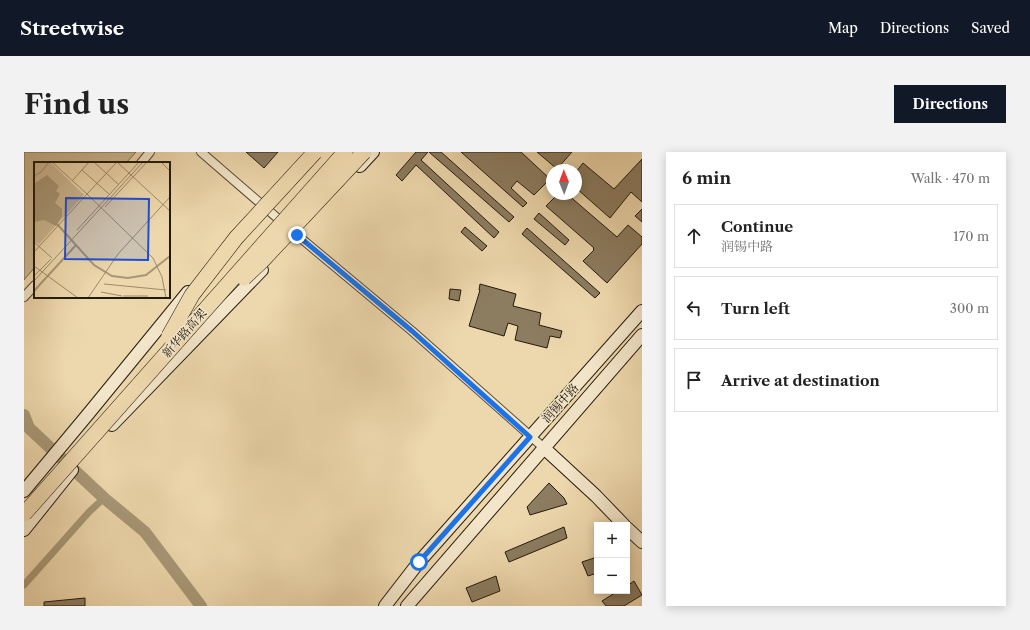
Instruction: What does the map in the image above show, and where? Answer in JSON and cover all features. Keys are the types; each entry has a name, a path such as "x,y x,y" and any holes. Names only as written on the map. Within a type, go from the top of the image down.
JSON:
{"highway":[{"path":"172,340 192,295 236,238 315,152"},
{"name":"新华路高架","path":"24,514 334,152"},
{"name":"新华路高架","path":"24,499 345,152"},
{"path":"172,340 262,261 364,152"}],"main road":[{"path":"24,491 260,203 307,152"},
{"path":"24,530 95,443 297,235 373,152"},
{"name":"润锡中路","path":"385,606 419,562 642,311"},
{"name":"润锡中路","path":"407,606 642,334"},
{"path":"544,448 596,496 621,522"},
{"path":"630,531 642,542"}],"street":[{"path":"142,162 150,152"},
{"path":"201,152 412,331 544,448"},
{"path":"24,297 34,286"}],"shaded area":[{"path":"24,152 136,152 127,162 34,162 34,268 24,280"}],"building":[{"path":"246,152 278,152 264,168"},
{"path":"416,152 428,152 421,160 499,232 494,238 416,165 402,181 396,175"},
{"path":"429,152 441,152 514,217 509,222"},
{"path":"461,152 521,152 546,175 546,183 534,195 517,181 511,188 527,203 523,207"},
{"path":"537,152 572,152 561,164 551,164"},
{"path":"642,159 642,202 631,192 610,218 582,193 583,163 614,189"},
{"path":"552,200 574,200 617,237 628,225 642,237 642,244 607,283 583,261 594,250 594,248 546,206"},
{"path":"642,209 642,222 635,216"},
{"path":"539,213 569,240 565,245 534,219"},
{"path":"465,227 487,246 482,251 461,232"},
{"path":"527,228 600,293 595,298 522,234"},
{"path":"480,284 516,294 513,306 541,313 539,325 562,331 560,338 550,336 547,348 515,340 518,326 508,323 504,336 469,326 480,290"},
{"path":"450,289 461,290 459,301 449,299"},
{"path":"549,483 564,498 567,504 530,515 527,507"},
{"path":"564,527 567,538 509,562 505,552"},
{"path":"594,558 594,574 588,576 582,562"},
{"path":"496,576 500,591 472,602 466,588"},
{"path":"634,581 642,595 624,606 606,606 602,601 613,594 630,594 630,584"},
{"path":"85,598 85,606 44,606 44,602"}],"waterway":[{"path":"24,415 29,428 104,498 145,532 201,606"},
{"path":"24,585 89,512 104,498"}],"route":[{"path":"297,235 412,331 530,437 419,562"}]}
